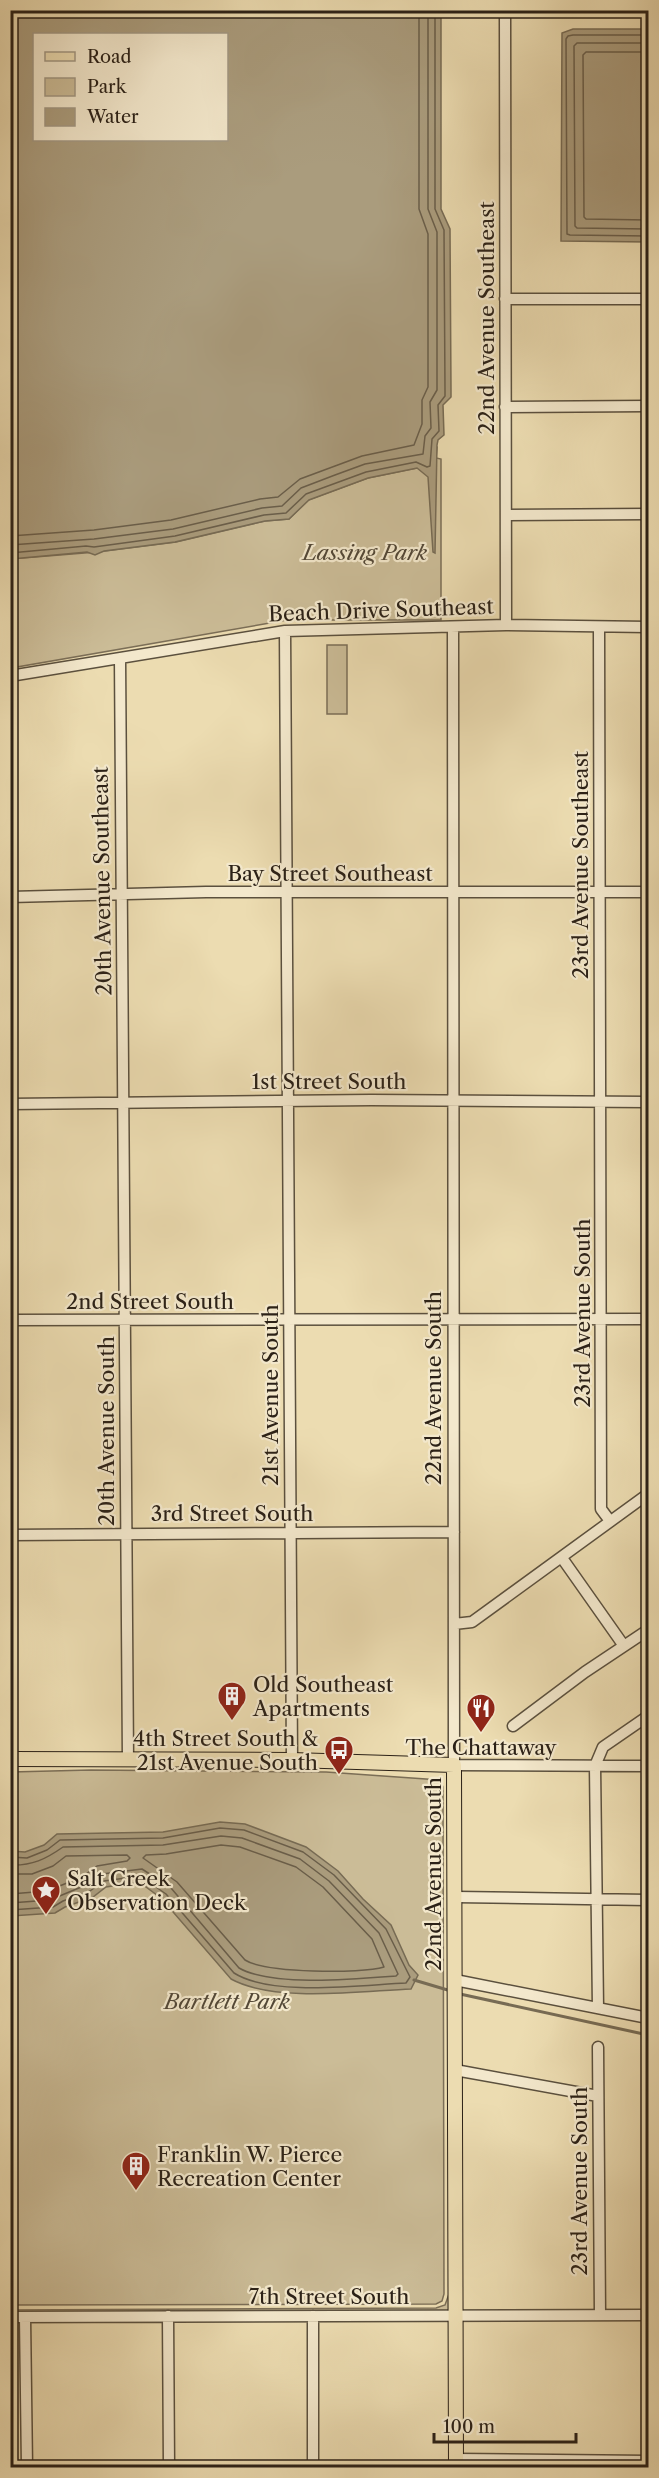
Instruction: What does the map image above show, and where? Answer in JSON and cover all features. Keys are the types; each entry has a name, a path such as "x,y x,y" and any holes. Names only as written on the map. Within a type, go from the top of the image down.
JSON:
{"main road":[{"path":"10,1759 292,1760 454,1765"},
{"name":"22nd Avenue South","path":"454,1765 456,2463"}],"street":[{"name":"22nd Avenue Southeast","path":"505,10 506,625"},
{"path":"504,299 648,298"},
{"path":"506,407 648,406"},
{"path":"506,515 648,514"},
{"name":"Beach Drive Southeast","path":"10,676 285,631 506,625 648,627"},
{"path":"453,627 453,1100"},
{"name":"23rd Avenue Southeast","path":"599,627 601,1102"},
{"name":"21st Avenue South","path":"285,631 292,1760"},
{"name":"20th Avenue Southeast","path":"120,658 124,1103"},
{"name":"Bay Street Southeast","path":"10,897 206,892 648,892"},
{"name":"1st Street South","path":"10,1104 453,1100 648,1102"},
{"name":"22nd Avenue South","path":"453,1100 454,1765"},
{"name":"23rd Avenue South","path":"601,1102 601,1509 610,1521"},
{"name":"20th Avenue South","path":"124,1103 128,1760"},
{"name":"2nd Street South","path":"10,1320 648,1319"},
{"path":"454,1624 472,1622 648,1494"},
{"name":"3rd Street South","path":"10,1535 454,1532"},
{"path":"562,1558 624,1646"},
{"path":"513,1726 648,1630"},
{"path":"598,2008 596,1766 603,1747 648,1716"},
{"path":"454,1765 648,1766"},
{"path":"456,1897 648,1900"},
{"path":"455,1980 648,2018"},
{"name":"23rd Avenue South","path":"598,2047 600,2314"},
{"path":"455,2070 598,2096"},
{"name":"7th Street South","path":"10,2317 648,2315"},
{"path":"168,2316 169,2468"},
{"path":"313,2316 313,2468"},
{"path":"25,2317 27,2468"},
{"path":"456,2463 648,2461"}],"green space":[{"name":"Lassing Park","path":"437,448 436,458 441,459 441,620 287,620 11,668 10,559 97,552 176,542 265,521 289,519 308,500 368,478 417,468"},
{"path":"327,645 347,645 347,714 327,714"},
{"name":"Bartlett Park","path":"91,1770 326,1772 440,1780 443,1787 444,2294 442,2301 436,2304 11,2305 11,1772"},
{"path":"449,2294 449,2311 11,2312 10,2310 436,2308 445,2305"}],"water":[{"path":"10,11 441,11 441,209 450,229 451,397 443,405 444,435 438,440 437,445 435,553 433,552 428,477 417,468 368,478 309,500 289,519 265,521 175,542 104,551 95,555 87,552 11,559"},
{"path":"573,29 648,29 648,242 561,241 562,33"},
{"path":"220,1822 245,1824 306,1847 338,1871 391,1925 409,1965 418,1975 411,1989 319,1994 294,1993 271,1991 231,1979 161,1898 139,1882 106,1887 93,1897 55,1913 11,1916 11,1851 25,1852 44,1845 57,1834 163,1832"}],"waterway":[{"path":"414,1980 451,1991"},
{"path":"460,1994 648,2035"}],"place":[{"name":"Old Southeast Apartments","path":"232,1722"},
{"name":"The Chattaway","path":"481,1734"},
{"name":"4th Street South & 21st Avenue South","path":"339,1776"},
{"name":"Salt Creek Observation Deck","path":"46,1916"},
{"name":"Franklin W. Pierce Recreation Center","path":"136,2192"}]}
